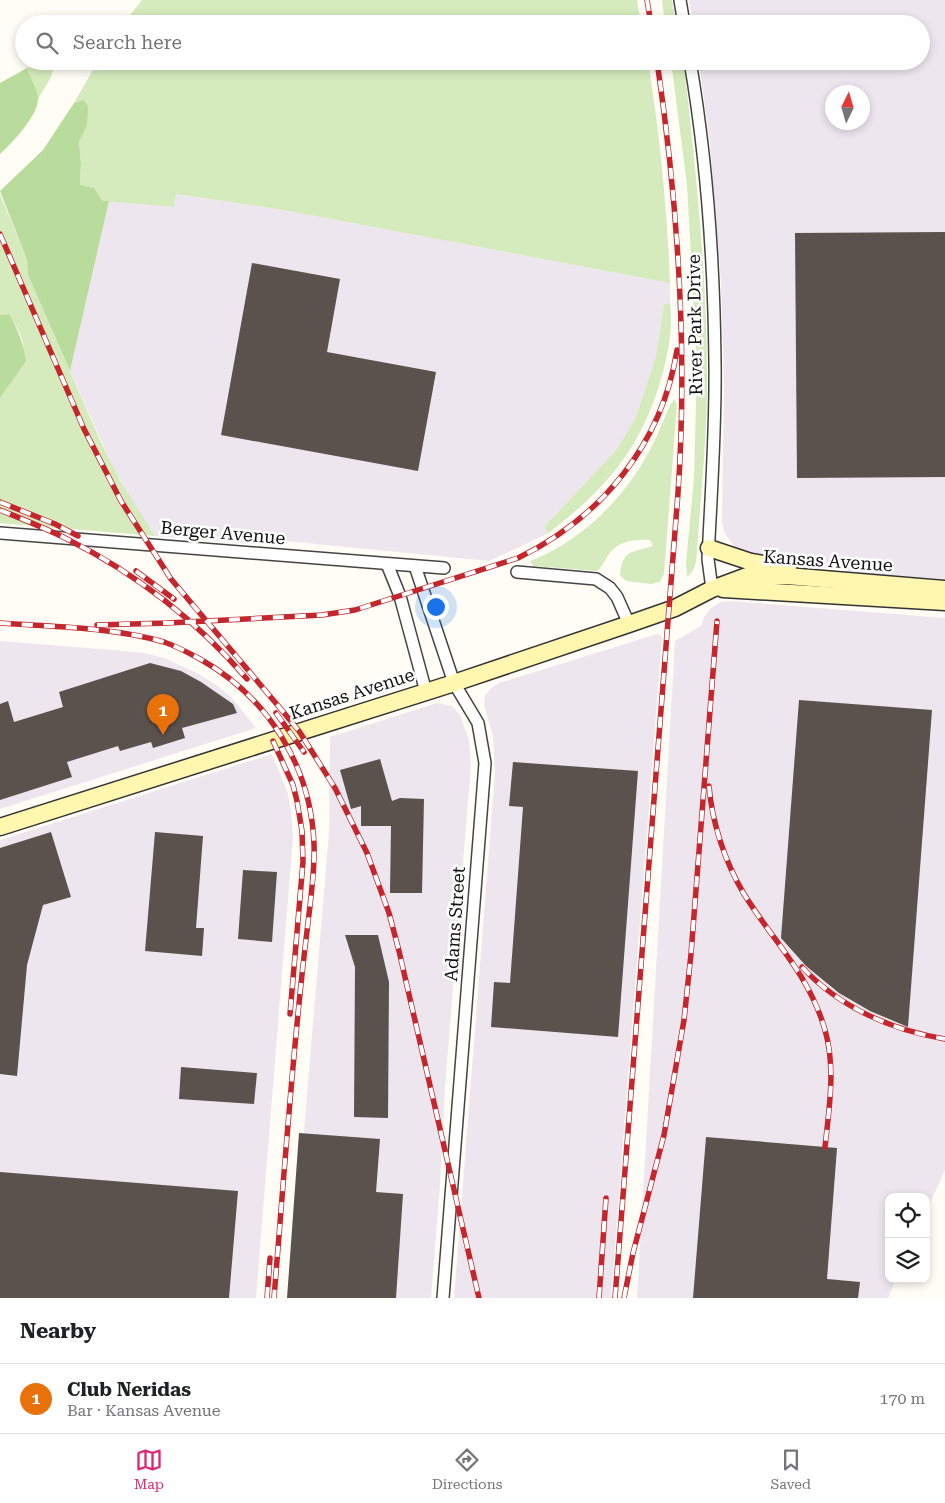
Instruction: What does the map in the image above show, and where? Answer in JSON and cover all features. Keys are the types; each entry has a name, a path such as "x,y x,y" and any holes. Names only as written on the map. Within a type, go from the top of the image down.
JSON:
{"main road":[{"path":"709,548 751,562 811,571 861,583"},
{"name":"Kansas Avenue","path":"0,827 454,683 675,608 712,589 747,576 787,576 861,583 945,602"},
{"name":"Kansas Avenue","path":"712,589 894,592 945,588"}],"street":[{"path":"680,0 682,15"},
{"name":"River Park Drive","path":"691,70 712,256 714,419 709,548 712,589"},
{"name":"Berger Avenue","path":"0,533 444,568"},
{"path":"387,564 400,596 426,692"},
{"name":"Adams Street","path":"415,566 454,683 478,723 485,763 443,1298"},
{"path":"517,572 596,579 610,588 617,597 629,624"}],"shaded area":[{"path":"689,0 945,0 945,579 872,574 759,560 735,548 724,532 722,521 724,382 721,283 710,144 700,70 930,70 930,15 692,15"},
{"path":"176,194 277,209 670,283 670,303 664,304 656,356 636,417 617,449 545,526 547,534 489,561 275,540 255,544 155,536 113,467 70,371 109,201 174,207"},
{"path":"731,601 945,618 945,1170 930,1203 930,1193 885,1193 885,1283 894,1283 888,1298 637,1298 675,641 701,626 704,617 711,608 721,602"},
{"path":"657,634 662,636 611,1298 454,1298 495,773 493,737 484,705 485,695 499,683"},
{"path":"0,641 144,653 164,658 197,673 219,687 232,698 256,728 0,809"},
{"path":"437,703 452,706 460,715 469,740 471,764 445,1087 431,1298 290,1298 329,832 330,737"},
{"path":"272,754 287,791 291,809 293,837 256,1298 0,1298 0,840"}],"green space":[{"path":"142,0 637,0 640,15 130,15"},
{"path":"662,0 672,0 674,15 664,15"},
{"path":"23,70 28,70 38,98 30,120 0,154 0,83"},
{"path":"28,70 53,70 50,79 38,99"},
{"path":"93,70 649,70 662,172 670,283 277,209 176,194 174,207 103,201 94,188 80,186 81,163 79,142 87,126 83,100 74,103"},
{"path":"672,70 684,70 700,223 707,341 704,466 697,551 694,569 687,577 686,563 694,478 697,365 687,185"},
{"path":"83,100 88,106 87,126 79,142 81,163 80,185 94,188 103,201 109,201 70,371 28,275 27,260 0,191 43,150 74,103"},
{"path":"0,194 27,260 28,275 100,440 121,482 155,536 0,523 0,398 15,374 22,354 23,343 9,314 0,315"},
{"path":"670,303 670,338 663,372 655,398 634,444 605,482 588,500 547,534 545,526 617,449 636,417 656,356 664,304"},
{"path":"9,314 20,336 26,361 0,398 0,315"},
{"path":"674,399 677,404 664,574 660,582 651,584 626,581 620,575 623,560 626,556 634,551 653,546 650,540 633,541 617,546 597,571 533,566 530,561 549,552 586,529 617,498 643,463"}],"building":[{"path":"945,232 945,477 797,478 795,233"},
{"path":"252,263 340,279 327,352 436,372 418,471 221,435"},
{"path":"150,663 181,671 201,682 233,704 237,713 182,728 185,738 153,748 151,742 120,751 118,746 67,762 72,777 0,800 0,704 8,701 14,722 63,707 59,692"},
{"path":"799,700 932,710 908,1027 870,1011 839,993 806,966 781,938"},
{"path":"380,759 392,801 400,798 424,799 422,893 390,893 391,826 361,826 361,806 351,809 340,770"},
{"path":"513,762 638,771 618,1037 491,1027 494,982 510,983 523,807 509,806"},
{"path":"51,832 71,897 43,905 27,965 17,1076 0,1074 0,848"},
{"path":"155,832 203,836 196,928 204,928 202,956 145,951"},
{"path":"243,870 277,872 272,942 238,939"},
{"path":"345,935 378,935 389,982 388,1118 354,1117 355,967"},
{"path":"181,1067 257,1073 254,1104 179,1099"},
{"path":"299,1133 380,1139 376,1192 403,1194 396,1298 287,1298"},
{"path":"706,1137 837,1148 827,1279 860,1282 858,1298 693,1298"},
{"path":"0,1172 238,1191 229,1298 0,1298"}],"railway":[{"path":"647,0 650,15"},
{"path":"615,1298 681,439 681,331 676,223 658,70"},
{"path":"0,234 84,429 121,501 171,579 299,731 335,788 367,853 389,913 399,951 479,1298"},
{"path":"97,625 322,615 355,610 518,558 548,541 576,521 601,499 623,474 642,446 658,416 669,384 677,350"},
{"path":"0,502 55,524 78,536"},
{"path":"0,510 67,539 92,552 141,583 207,637 247,679"},
{"path":"136,571 174,599"},
{"path":"624,1298 633,1253 664,1135 684,1020 691,954 717,621"},
{"path":"0,623 104,630 144,637 178,648 200,659 246,693 281,736 295,761 311,815 314,860 292,1078 274,1298"},
{"path":"276,713 304,752"},
{"path":"273,741 293,785 302,831 303,862 290,1014"},
{"path":"709,786 720,842 737,882 800,975 810,992 825,1030 831,1074 825,1147"},
{"path":"802,967 832,994 867,1015 905,1030 945,1039"},
{"path":"599,1298 606,1198"},
{"path":"267,1298 270,1258"}],"place":[{"name":"Club Neridas","path":"163,735"}]}
